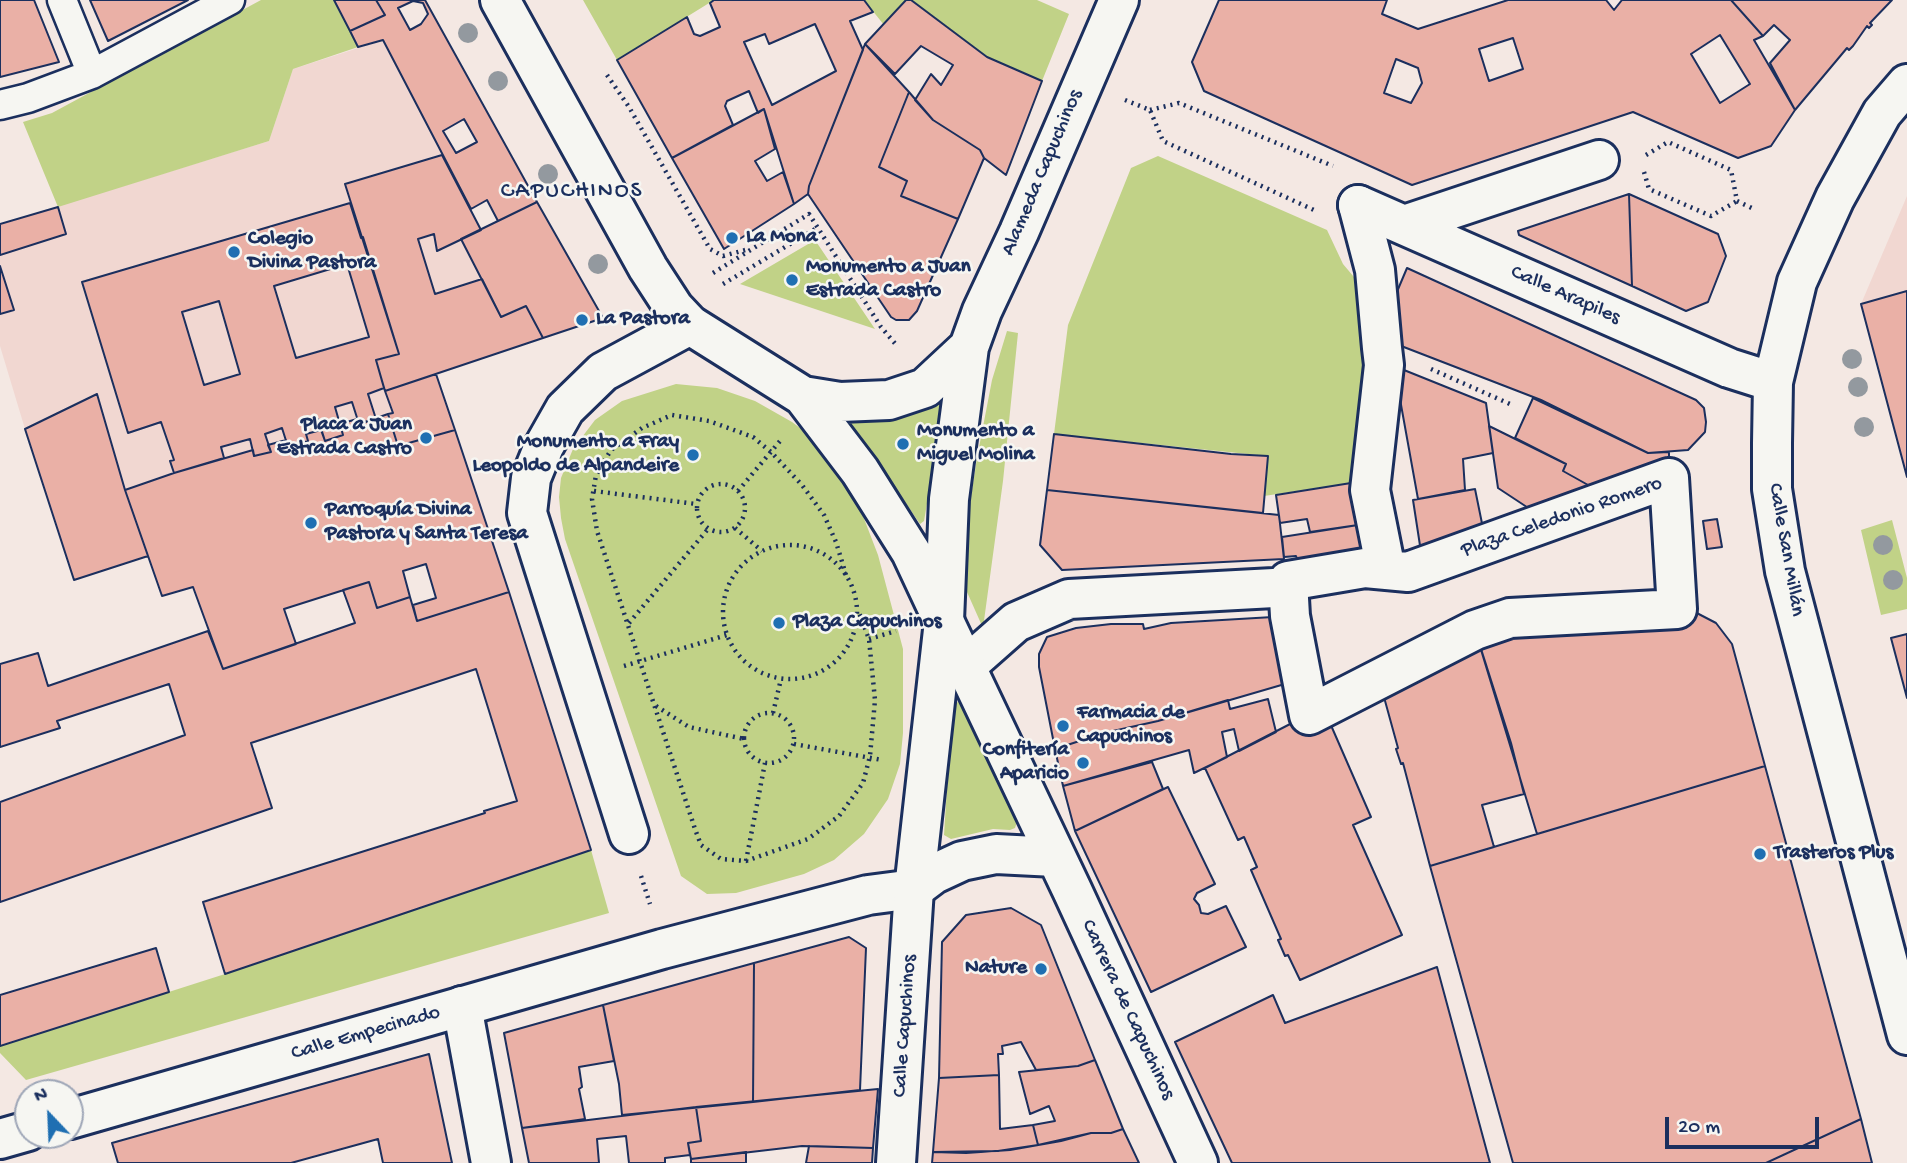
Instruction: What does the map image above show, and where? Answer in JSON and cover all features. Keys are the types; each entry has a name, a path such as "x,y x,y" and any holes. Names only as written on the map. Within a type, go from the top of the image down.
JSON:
{"street":[{"path":"499,0 648,268 674,308 690,325 803,396 860,471 911,552 1055,857 996,854 962,861 934,874 914,890"},
{"name":"Alameda Capuchinos","path":"969,347 982,311 1119,0"},
{"name":"Calle San Millán","path":"1907,84 1882,113 1829,209 1797,282 1773,382 1772,489 1785,571 1907,1035"},
{"path":"1404,225 1599,160"},
{"name":"Calle Arapiles","path":"1382,348 1375,270 1358,205 1729,368 1773,382"},
{"path":"629,834 527,513 531,478 544,446 565,409 603,372 690,325"},
{"path":"803,396 840,402 889,400 925,388 969,347"},
{"path":"914,890 944,621 949,499 969,347"},
{"path":"1382,348 1384,365 1370,490 1386,570"},
{"name":"Plaza Celedonio Romero","path":"1669,478 1677,609 1510,618 1475,630 1309,715 1290,616 1287,581 1364,568 1386,570 1408,572 1669,478"},
{"path":"965,667 1016,622 1069,599 1274,588"},
{"name":"Carrera de Capuchinos","path":"1055,857 1198,1163"},
{"name":"Calle Empecinado","path":"84,1115 662,949 869,895 914,890"},
{"name":"Calle Capuchinos","path":"896,1163 914,890"},
{"path":"461,1006 491,1163"}],"lane":[{"path":"62,0 92,74"},
{"path":"0,105 28,98 92,74 230,0"}],"path":[{"path":"607,75 629,107 710,249 723,257 757,247"},
{"path":"1082,83 1150,110 1179,103 1323,162"},
{"path":"1150,110 1163,141 1301,204"},
{"path":"1640,158 1668,142 1731,170 1737,201"},
{"path":"1649,189 1711,215 1737,201"},
{"path":"1737,201 1756,210"},
{"path":"713,273 808,215 881,327 901,351"},
{"path":"723,285 817,228"},
{"path":"1382,348 1510,404"},
{"path":"672,415 709,421 753,437 771,452 802,485 824,515 854,591 869,639 875,700 870,756 863,783 839,816 808,839 746,861 721,859 701,845 597,531 592,499 596,475 611,450 642,428 672,415"},
{"path":"738,491 780,441"},
{"path":"717,484 733,486 746,506 741,522 735,528 722,533 708,529 698,519 696,504 704,490 717,484"},
{"path":"594,491 696,504"},
{"path":"735,528 762,551"},
{"path":"628,624 708,529"},
{"path":"846,575 834,561 818,551 800,545 780,546 762,551 746,562 733,577 725,595 723,615 727,635 735,652 749,666 766,675 781,680 808,677 828,668 844,652 855,632 858,610"},
{"path":"869,639 899,630"},
{"path":"632,664 727,635"},
{"path":"773,713 781,680"},
{"path":"655,706 689,727 744,739"},
{"path":"773,713 788,721 792,728 794,744 780,761 765,763 758,761 748,752 744,739 753,719 773,713"},
{"path":"794,744 881,759"},
{"path":"746,861 765,763"}],"shaded area":[{"name":"Colegio Divina Pastora","path":"383,40 481,230 461,239 501,316 436,374 455,430 388,415 359,424 357,419 340,424 343,435 325,441 321,430 269,445 271,452 253,450 125,490 97,395 25,429 0,346 0,224 269,141 293,69"},
{"path":"1907,196 1907,477 1861,304"}],"green space":[{"path":"261,0 334,0 358,47 293,69 269,141 58,207 23,122 52,113"},
{"path":"583,0 714,0 617,60"},
{"path":"864,0 906,0 884,25"},
{"path":"911,0 1037,0 1069,14 1042,81 987,57"},
{"path":"1158,156 1327,230 1343,264 1359,283 1373,364 1351,483 1264,496 1267,456 1054,434 1068,325 1131,168"},
{"path":"815,240 875,329 740,284"},
{"path":"1007,331 1018,333 1003,481 983,628 963,583 968,515 992,380"},
{"path":"676,384 717,388 755,401 804,431 848,489 863,516 878,555 903,649 903,733 900,764 888,799 864,834 834,860 804,874 736,893 707,894 681,876 565,539 561,518 561,478 573,449 595,420 622,401"},
{"path":"943,395 949,403 935,457 924,521 920,524 848,425 851,421 893,418"},
{"path":"1892,520 1907,578 1907,609 1881,615 1861,530"},
{"path":"959,702 1017,822 1015,828 993,829 951,839 944,835 952,708 954,703"},
{"path":"591,850 609,913 29,1079 25,1079 0,1053 0,1046 225,974"}],"building":[{"path":"0,0 34,0 59,62 0,77"},
{"path":"90,0 188,0 108,41"},
{"path":"334,0 376,0 385,15 350,31"},
{"path":"376,0 425,0 537,202 498,221 487,200 471,209 383,40 358,47 350,31 385,15","holes":["413,1 423,3 428,14 421,24 410,30 398,8","464,119 477,142 456,153 443,131"]},
{"path":"714,0 864,0 873,12 850,21 863,50 808,194 794,204 764,109 758,113 749,91 727,101 725,106 733,125 672,158 617,60 687,17 694,34 700,36 720,27 710,3","holes":["815,24 836,71 772,105 744,42 765,34 769,44"]},
{"path":"906,0 911,0 987,57 1042,81 1006,175 984,158 980,150 933,120 915,100 931,74 941,85 953,65 921,46 895,74 865,44"},
{"path":"1219,0 1387,0 1382,14 1418,29 1508,0 1606,0 1614,10 1622,0 1731,0 1763,36 1754,40 1795,110 1771,146 1738,158 1633,112 1412,185 1204,91 1192,62","holes":["1720,35 1750,84 1720,103 1691,54","1513,38 1523,69 1489,81 1479,49","1396,59 1418,68 1422,83 1411,103 1384,93"]},
{"path":"1731,0 1892,0 1795,110 1770,63 1790,40 1774,25 1763,36"},
{"path":"865,44 909,92 879,167 907,181 901,196 958,219 917,311 909,320 896,320 891,317 808,194"},
{"path":"909,92 933,120 980,150 984,158 958,219 901,196 907,181 879,167"},
{"path":"764,109 775,149 755,161 767,181 783,172 794,204 724,249 672,158"},
{"path":"442,155 481,230 437,251 434,234 418,239 435,294 482,279 501,317 526,306 543,338 385,391 376,360 399,354 345,184"},
{"path":"1629,194 1718,234 1726,256 1708,302 1686,311 1632,286"},
{"path":"1629,194 1632,286 1519,235 1518,231"},
{"path":"537,202 603,318 543,338 526,306 501,317 461,239"},
{"path":"350,203 399,354 376,360 384,388 368,394 376,419 359,424 352,402 335,407 343,435 325,441 318,419 303,423 308,441 288,447 282,428 265,434 271,452 254,456 250,439 221,447 224,458 174,473 170,461 174,460 161,422 128,433 82,282","holes":["347,264 369,337 296,358 274,286","219,301 240,374 204,385 182,312"]},
{"path":"58,207 66,234 0,255 0,224"},
{"path":"0,266 14,310 0,314"},
{"path":"1407,268 1696,400 1704,408 1705,432 1688,450 1648,453 1541,400 1396,344 1396,294"},
{"path":"1907,291 1907,477 1861,304"},
{"path":"1394,366 1486,403 1493,453 1463,459 1465,490 1418,499"},
{"path":"436,374 455,430 398,446 388,414 393,413 385,391"},
{"path":"97,394 125,490 148,556 74,580 25,429"},
{"path":"1533,398 1648,453 1669,452 1669,478 1597,490 1563,471 1566,464 1515,438"},
{"name":"Parroquía Divina Pastora y Santa Teresa","path":"388,414 398,446 455,430 509,592 417,621 413,605 436,598 426,564 403,571 410,597 377,608 369,582 284,609 296,644 223,669 193,587 162,596 125,490 253,450 254,456 271,452 268,445 286,440 288,447 308,441 306,434 321,430 325,441 343,435 340,424 357,419 359,424"},
{"path":"1489,426 1566,464 1563,471 1597,490 1548,521 1498,488"},
{"path":"1054,434 1268,456 1263,513 1047,490"},
{"path":"1351,483 1358,525 1310,532 1307,519 1280,523 1276,495"},
{"path":"1475,489 1486,543 1423,565 1413,500"},
{"path":"1047,490 1279,515 1284,559 1062,570 1040,545"},
{"path":"1717,519 1722,547 1707,549 1703,521"},
{"path":"1358,525 1365,568 1298,561 1296,556 1284,557 1282,537"},
{"path":"369,582 377,608 410,597 417,621 509,592 591,850 225,974 203,902 517,801 476,669 251,743 272,808 0,902 0,802 185,735 169,684 57,721 60,728 0,747 0,664 38,653 48,686 208,631 223,669 355,623 343,590"},
{"path":"1691,610 1716,623 1732,644 1765,766 1537,834 1475,630"},
{"path":"1290,616 1302,679 1055,749 1039,667 1039,654 1047,637 1076,628 1111,624 1143,624 1144,629 1171,623"},
{"path":"1475,630 1511,743 1524,794 1482,805 1494,847 1430,866 1379,679"},
{"path":"1907,634 1907,698 1891,638"},
{"path":"1268,699 1276,732 1239,751 1234,729 1222,732 1227,757 1194,773 1189,750 1063,786 1055,749 1228,700 1230,709"},
{"path":"1323,707 1371,817 1353,825 1402,935 1300,980 1278,940 1281,939 1251,870 1257,867 1244,837 1238,840 1205,768"},
{"path":"1152,762 1163,789 1075,831 1063,786"},
{"path":"1765,766 1861,1119 1766,1163 1513,1163 1430,866"},
{"path":"1168,787 1215,884 1197,893 1194,899 1201,913 1208,914 1226,906 1246,947 1151,992 1075,831"},
{"path":"1011,908 1041,925 1095,1060 1078,1066 1036,1070 1021,1042 1002,1046 1003,1054 998,1054 999,1075 939,1078 942,942 966,915"},
{"path":"849,937 866,948 860,1090 753,1102 754,963"},
{"path":"156,948 169,992 0,1046 0,995"},
{"path":"754,963 753,1102 622,1115 619,1084 603,1005"},
{"path":"1437,967 1490,1163 1232,1163 1175,1042 1273,995 1285,1023"},
{"path":"603,1005 614,1061 579,1067 582,1087 579,1089 585,1119 522,1128 504,1033"},
{"path":"429,1054 452,1163 383,1163 378,1139 291,1163 118,1163 112,1143"},
{"path":"1095,1060 1123,1129 1038,1145 1033,1125 1055,1121 1049,1106 1030,1114 1019,1072 1078,1066"},
{"path":"999,1075 1000,1129 1033,1125 1038,1145 998,1151 933,1152 939,1078"},
{"path":"878,1089 873,1148 802,1146 691,1159 688,1143 701,1141 696,1107"},
{"path":"696,1107 701,1141 688,1143 690,1155 665,1158 665,1163 629,1163 626,1136 597,1139 599,1163 529,1163 522,1128"},
{"path":"1861,1119 1872,1163 1766,1163"},
{"path":"1123,1129 1139,1163 932,1163 933,1152 1010,1150"},
{"path":"809,1146 873,1148 872,1163 806,1163"},
{"path":"746,1152 746,1163 691,1163 691,1159"}],"place":[{"name":"La Mona","path":"732,238"},
{"name":"Colegio Divina Pastora","path":"234,252"},
{"name":"Monumento a Juan Estrada Castro","path":"792,280"},
{"name":"La Pastora","path":"582,320"},
{"name":"Placa a Juan Estrada Castro","path":"426,438"},
{"name":"Monumento a Miguel Molina","path":"903,444"},
{"name":"Monumento a Fray Leopoldo de Alpandeire","path":"693,455"},
{"name":"Parroquía Divina Pastora y Santa Teresa","path":"311,523"},
{"name":"Plaza Capuchinos","path":"779,623"},
{"name":"Farmacia de Capuchinos","path":"1063,726"},
{"name":"Confitería Aparicio","path":"1083,763"},
{"name":"Trasteros Plus","path":"1760,854"},
{"name":"Nature","path":"1041,969"}],"district":[{"name":"CAPUCHINOS","path":"572,192"}]}
